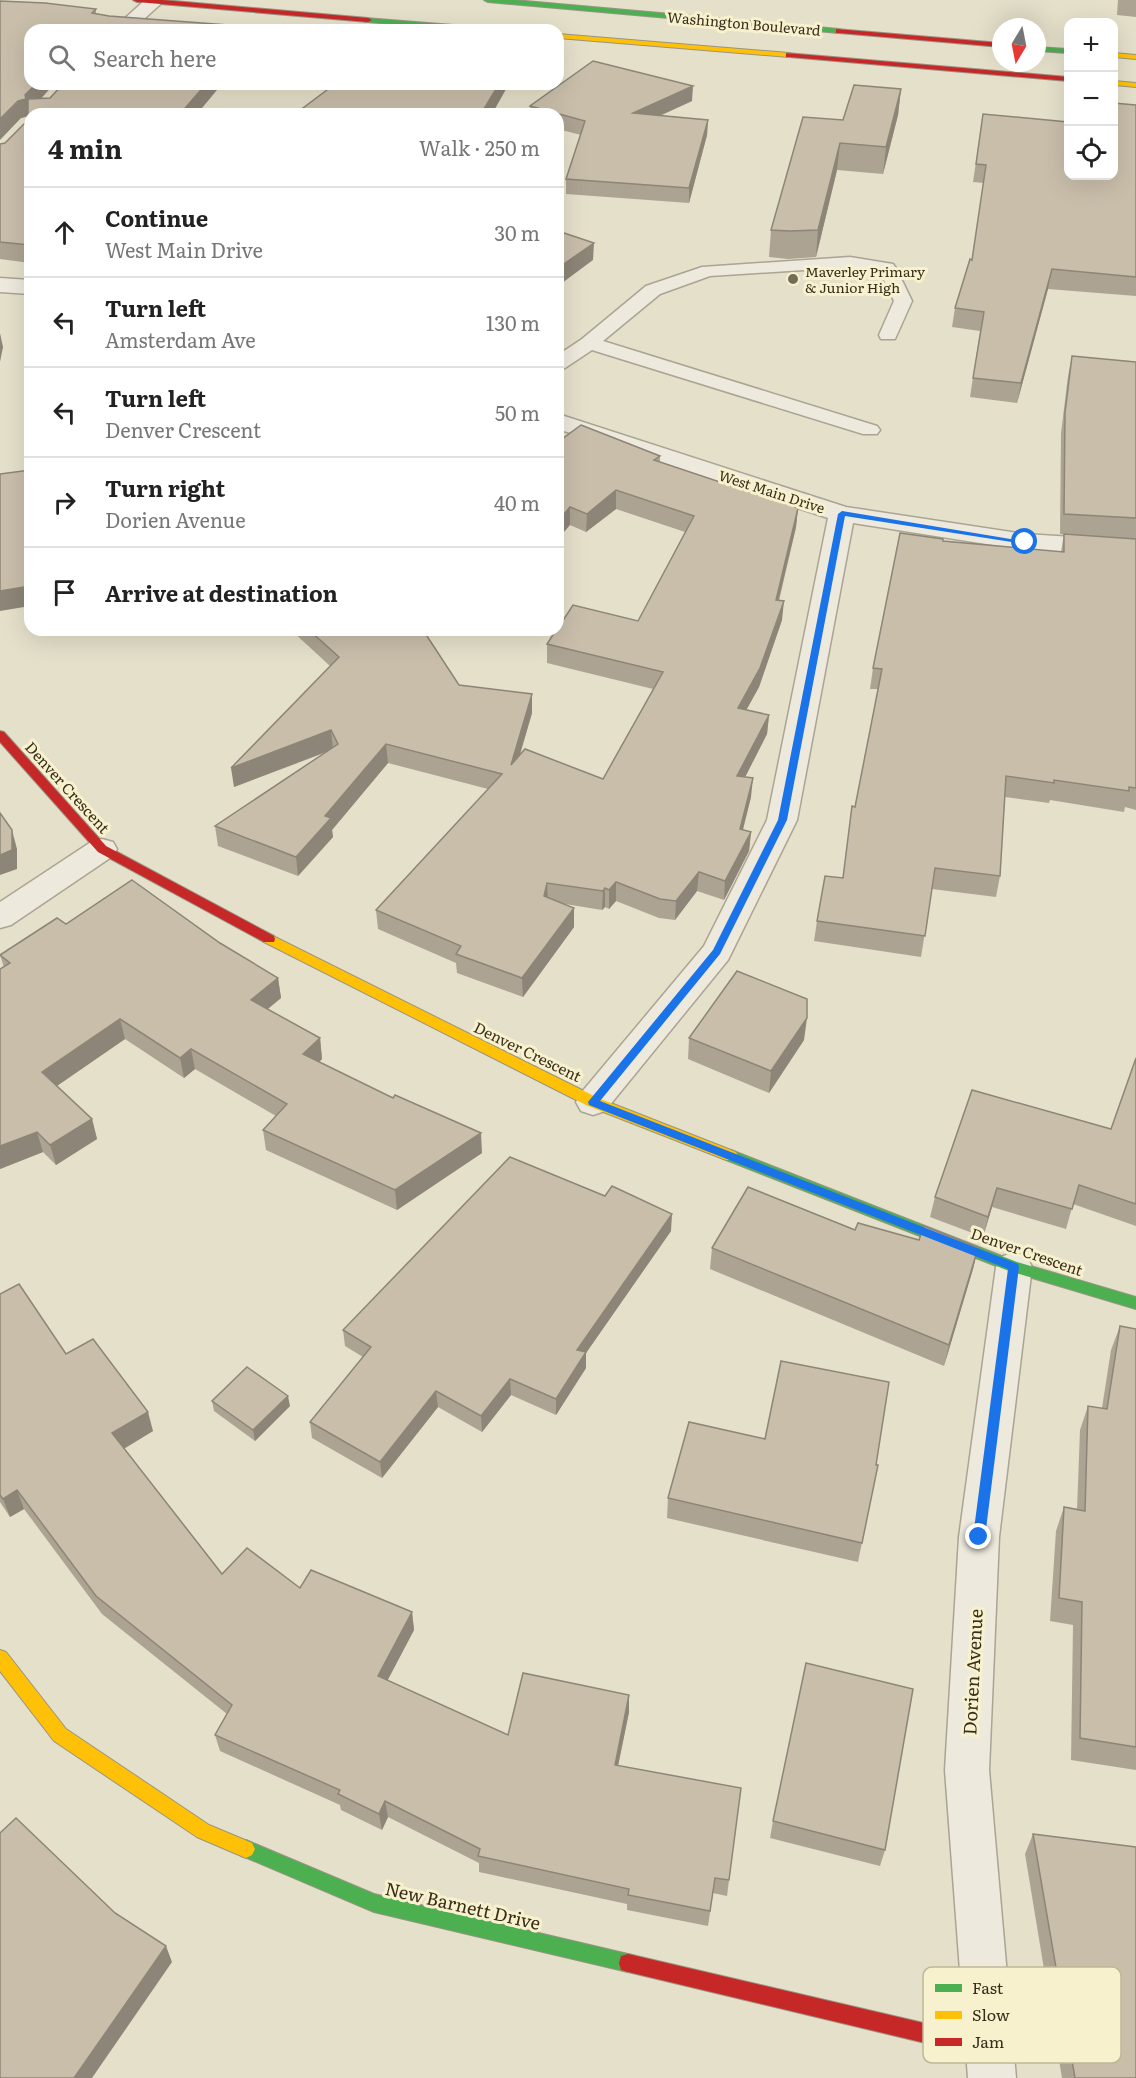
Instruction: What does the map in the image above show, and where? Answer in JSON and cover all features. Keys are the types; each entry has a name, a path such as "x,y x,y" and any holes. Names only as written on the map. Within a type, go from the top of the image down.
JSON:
{"main road":[{"path":"150,0 424,24"},
{"name":"Washington Boulevard","path":"488,0 992,44"},
{"name":"Washington Boulevard","path":"564,37 1064,79"},
{"path":"1046,50 1064,51"},
{"path":"1118,55 1136,57"},
{"path":"1118,83 1136,85"},
{"name":"Denver Crescent","path":"0,735 102,849 335,974 593,1102 1014,1267 1136,1303"},
{"name":"New Barnett Drive","path":"0,1658 60,1735 203,1831 374,1903 923,2046"}],"street":[{"path":"128,24 150,0"},
{"path":"0,285 24,287"},
{"name":"West Main Drive","path":"564,423 842,514 1025,542 1136,549"},
{"path":"593,1102 717,951 782,820 842,514"},
{"path":"0,918 102,849"},
{"name":"Dorien Avenue","path":"982,1967 967,1770 979,1537 1014,1267"}],"lane":[{"path":"564,360 589,343 652,290 708,271 850,262 887,268 903,301 888,335"},
{"path":"589,343 870,430"}],"building":[{"path":"0,1 96,9 92,13 109,16 214,24 24,24 24,90 30,90 25,95 26,99 18,101 0,119"},
{"path":"593,61 693,86 633,113 708,120 689,188 566,179 585,121 564,115 564,108 530,106 552,90 564,90 564,82"},
{"path":"854,85 901,89 886,147 840,143 818,230 771,230 803,117 843,120"},
{"path":"57,90 201,90 185,108 28,108 28,99 50,98"},
{"path":"327,90 495,90 485,108 303,108"},
{"path":"1118,103 1136,105 1136,277 1052,269 1021,383 973,378 984,312 955,308 970,259 972,260 986,165 976,164 983,114 1064,122 1064,180 1118,180"},
{"path":"24,124 24,244 0,242 0,144 5,143"},
{"path":"564,233 594,243 564,264"},
{"path":"1072,356 1136,362 1136,518 1064,514 1065,413"},
{"path":"581,425 660,456 654,460 798,508 776,600 784,601 760,668 738,708 769,715 737,776 753,778 740,829 751,832 725,881 699,872 676,901 660,899 616,882 609,890 605,888 603,891 547,883 544,896 574,908 522,978 456,954 461,946 376,910 502,774 386,744 325,816 331,818 296,857 215,826 338,744 331,730 231,768 339,657 316,636 427,636 459,685 532,694 511,765 525,749 603,779 663,672 547,644 552,636 564,636 564,619 573,605 638,621 694,516 616,490 587,514 570,507 564,514 564,438"},
{"path":"24,471 24,587 0,591 0,474"},
{"path":"900,533 943,539 943,541 1064,552 1064,534 1136,539 1136,788 1129,787 1129,791 1054,780 1054,783 1006,776 1000,876 935,868 925,936 817,921 825,876 843,878 852,806 855,807 882,669 873,668"},
{"path":"0,813 12,830 12,850 0,855"},
{"path":"132,880 220,943 278,978 251,1000 320,1038 303,1054 393,1098 395,1095 481,1133 395,1190 263,1130 287,1104 191,1049 180,1058 120,1019 42,1072 92,1119 50,1145 37,1132 0,1146 0,969 10,963 0,955 57,918 66,924"},
{"path":"737,971 807,999 807,1018 771,1071 689,1038"},
{"path":"1136,1058 1136,1204 1079,1185 1072,1209 997,1188 988,1217 935,1197 972,1090 1111,1129"},
{"path":"510,1157 605,1196 612,1186 672,1214 577,1350 586,1352 556,1399 510,1379 481,1416 436,1391 380,1462 310,1422 371,1347 343,1330"},
{"path":"748,1187 855,1230 858,1223 919,1240 924,1226 978,1248 949,1345 712,1248"},
{"path":"19,1284 66,1354 93,1339 148,1412 112,1433 222,1574 247,1548 300,1588 311,1570 412,1612 378,1676 508,1735 523,1673 629,1695 615,1765 741,1788 729,1880 715,1878 710,1911 628,1895 629,1889 478,1856 480,1849 385,1801 379,1814 338,1794 340,1790 215,1735 232,1705 96,1596 17,1490 3,1499 0,1495 0,1294"},
{"path":"1120,1326 1136,1329 1136,1747 1080,1738 1082,1602 1059,1598 1064,1507 1085,1511 1088,1406 1107,1409"},
{"path":"781,1361 889,1382 876,1465 878,1465 862,1543 668,1498 689,1422 765,1439"},
{"path":"247,1367 288,1396 253,1430 212,1401"},
{"path":"806,1663 913,1689 885,1850 773,1821"},
{"path":"16,1818 115,1913 166,1946 74,2078 0,2078 0,1833"},
{"path":"1033,1834 1136,1847 1136,2078 1075,2078 1072,2063 1121,2063 1121,1967 1056,1967"}],"traffic: fast":[{"path":"488,0 839,31"},
{"path":"368,20 417,24"},
{"path":"1046,50 1064,51"},
{"path":"731,1156 1014,1267 1136,1303"},
{"path":"246,1849 374,1903 628,1963"}],"traffic: slow":[{"path":"564,36 789,55"},
{"path":"1118,55 1136,57"},
{"path":"1118,83 1136,85"},
{"path":"269,939 593,1102 731,1156"},
{"path":"0,1658 60,1735 203,1831 246,1849"}],"traffic: jam":[{"path":"137,0 368,20"},
{"path":"839,31 992,44"},
{"path":"789,55 1064,79"},
{"path":"0,735 102,849 269,939"},
{"path":"628,1963 923,2033"}],"place":[{"name":"Maverley Primary & Junior High","path":"793,279"}],"route":[{"path":"979,1537 1014,1267 593,1102 717,951 782,820 842,514 1025,542"}]}
